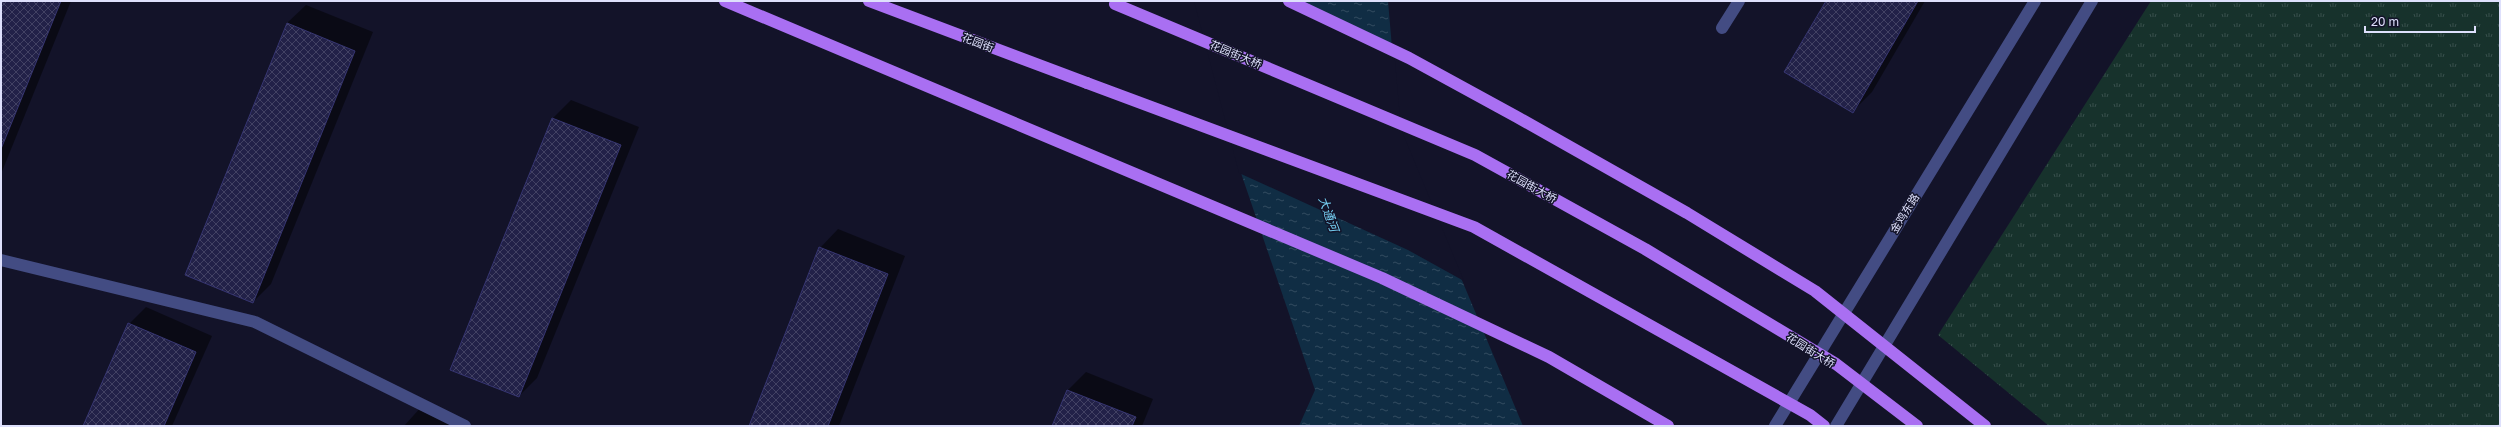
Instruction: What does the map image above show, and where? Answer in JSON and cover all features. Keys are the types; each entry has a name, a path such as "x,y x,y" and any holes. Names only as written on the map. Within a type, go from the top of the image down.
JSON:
{"main road":[{"path":"724,1 1382,278 1549,357 1668,426"},
{"name":"花园街","path":"869,1 1474,227 1810,415 1824,426"},
{"path":"1289,1 1409,58 1687,213 1815,291 1985,426"},
{"name":"花园街大桥","path":"1112,2 1475,155 1645,249 1829,360 1917,426"}],"street":[{"path":"1722,28 1739,1"},
{"name":"金鸡东路","path":"1775,426 2035,1"},
{"path":"1836,426 2092,1"},
{"path":"1,260 255,322 465,426"}],"green space":[{"path":"2151,1 2500,1 2500,426 2049,426 1938,335"}],"water":[{"name":"大通河","path":"1196,1 1388,1 1399,130 1523,426 1299,426 1315,390 1242,176"}],"pier":[{"path":"1194,1 1290,1 1394,50 1401,129 1464,281 1408,250 1239,173"}],"building":[{"path":"1,1 61,1 1,149"},
{"path":"1826,1 1918,1 1853,113 1784,72"},
{"path":"287,23 355,51 253,303 185,275"},
{"path":"552,118 621,145 519,397 450,370"},
{"path":"819,247 888,274 828,426 749,426"},
{"path":"128,323 196,352 164,426 83,426"},
{"path":"1067,390 1136,417 1132,426 1052,426"}]}
